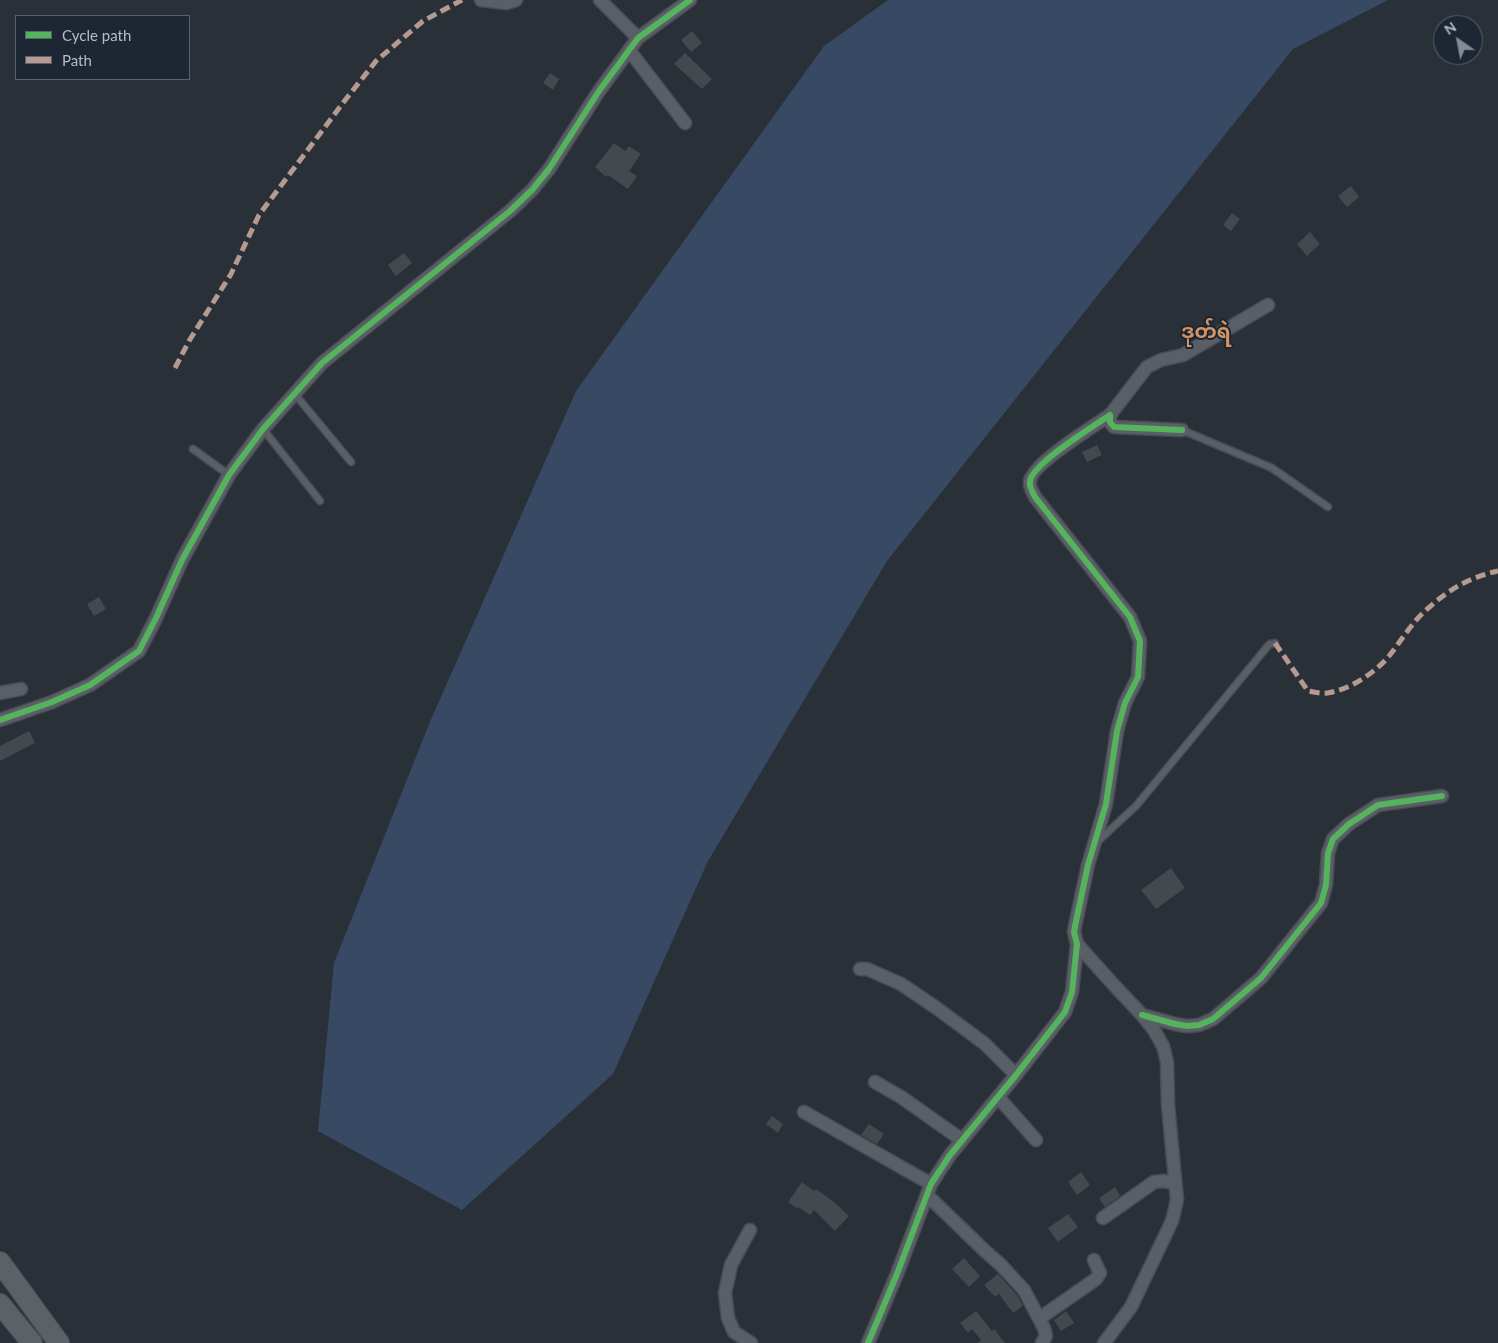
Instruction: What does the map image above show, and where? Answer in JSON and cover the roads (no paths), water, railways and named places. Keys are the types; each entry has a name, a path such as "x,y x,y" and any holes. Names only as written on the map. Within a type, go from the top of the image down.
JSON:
{"main road":[{"path":"0,1262 59,1343"},
{"path":"0,1304 32,1343"}],"street":[{"path":"481,0 507,3 516,0"},
{"path":"600,0 638,38"},
{"path":"0,720 52,702 90,685 139,651 182,560 229,475 263,429 322,363 510,211 532,190 549,169 599,91 638,38 690,0"},
{"path":"629,50 685,123"},
{"path":"868,1343 929,1190 950,1155 1065,1012 1072,992 1076,944 1074,926 1106,804 1117,731 1125,703 1138,677 1140,641 1130,617 1035,497 1029,482 1032,474 1054,454 1110,415 1147,367 1161,360 1183,355 1268,305"},
{"path":"1110,415 1110,422 1114,427 1182,430"},
{"path":"0,693 21,689"},
{"path":"1142,1015 1187,1026 1199,1025 1213,1019 1261,978 1321,903 1326,885 1328,853 1333,839 1349,824 1378,805 1442,796"},
{"path":"1076,944 1142,1015 1154,1030 1163,1046 1167,1062 1174,1183 1177,1200 1172,1221 1131,1307 1104,1343"},
{"path":"860,969 867,969 901,984 938,1009 985,1044 1016,1075"},
{"path":"875,1082 901,1097 962,1140"},
{"path":"998,1097 1036,1140"},
{"path":"804,1112 929,1190 1024,1290 1044,1328 1046,1336 1042,1343"},
{"path":"1103,1218 1154,1182 1164,1180 1174,1183"},
{"path":"750,1230 731,1265 725,1293 728,1318 734,1332 751,1343"},
{"path":"1040,1318 1096,1279 1100,1273 1094,1260"}],"lane":[{"path":"294,394 351,462"},
{"path":"263,429 320,501"},
{"path":"1182,430 1272,468 1328,507"},
{"path":"193,448 229,475"},
{"path":"1094,845 1136,806 1267,647 1275,643"}],"water":[{"path":"888,0 1388,0 1293,49 887,561 708,861 613,1074 462,1210 318,1131 334,963 429,724 576,391 824,46"}],"district":[{"name":"ဒုတ်ရဲ","path":"1206,332"}]}
